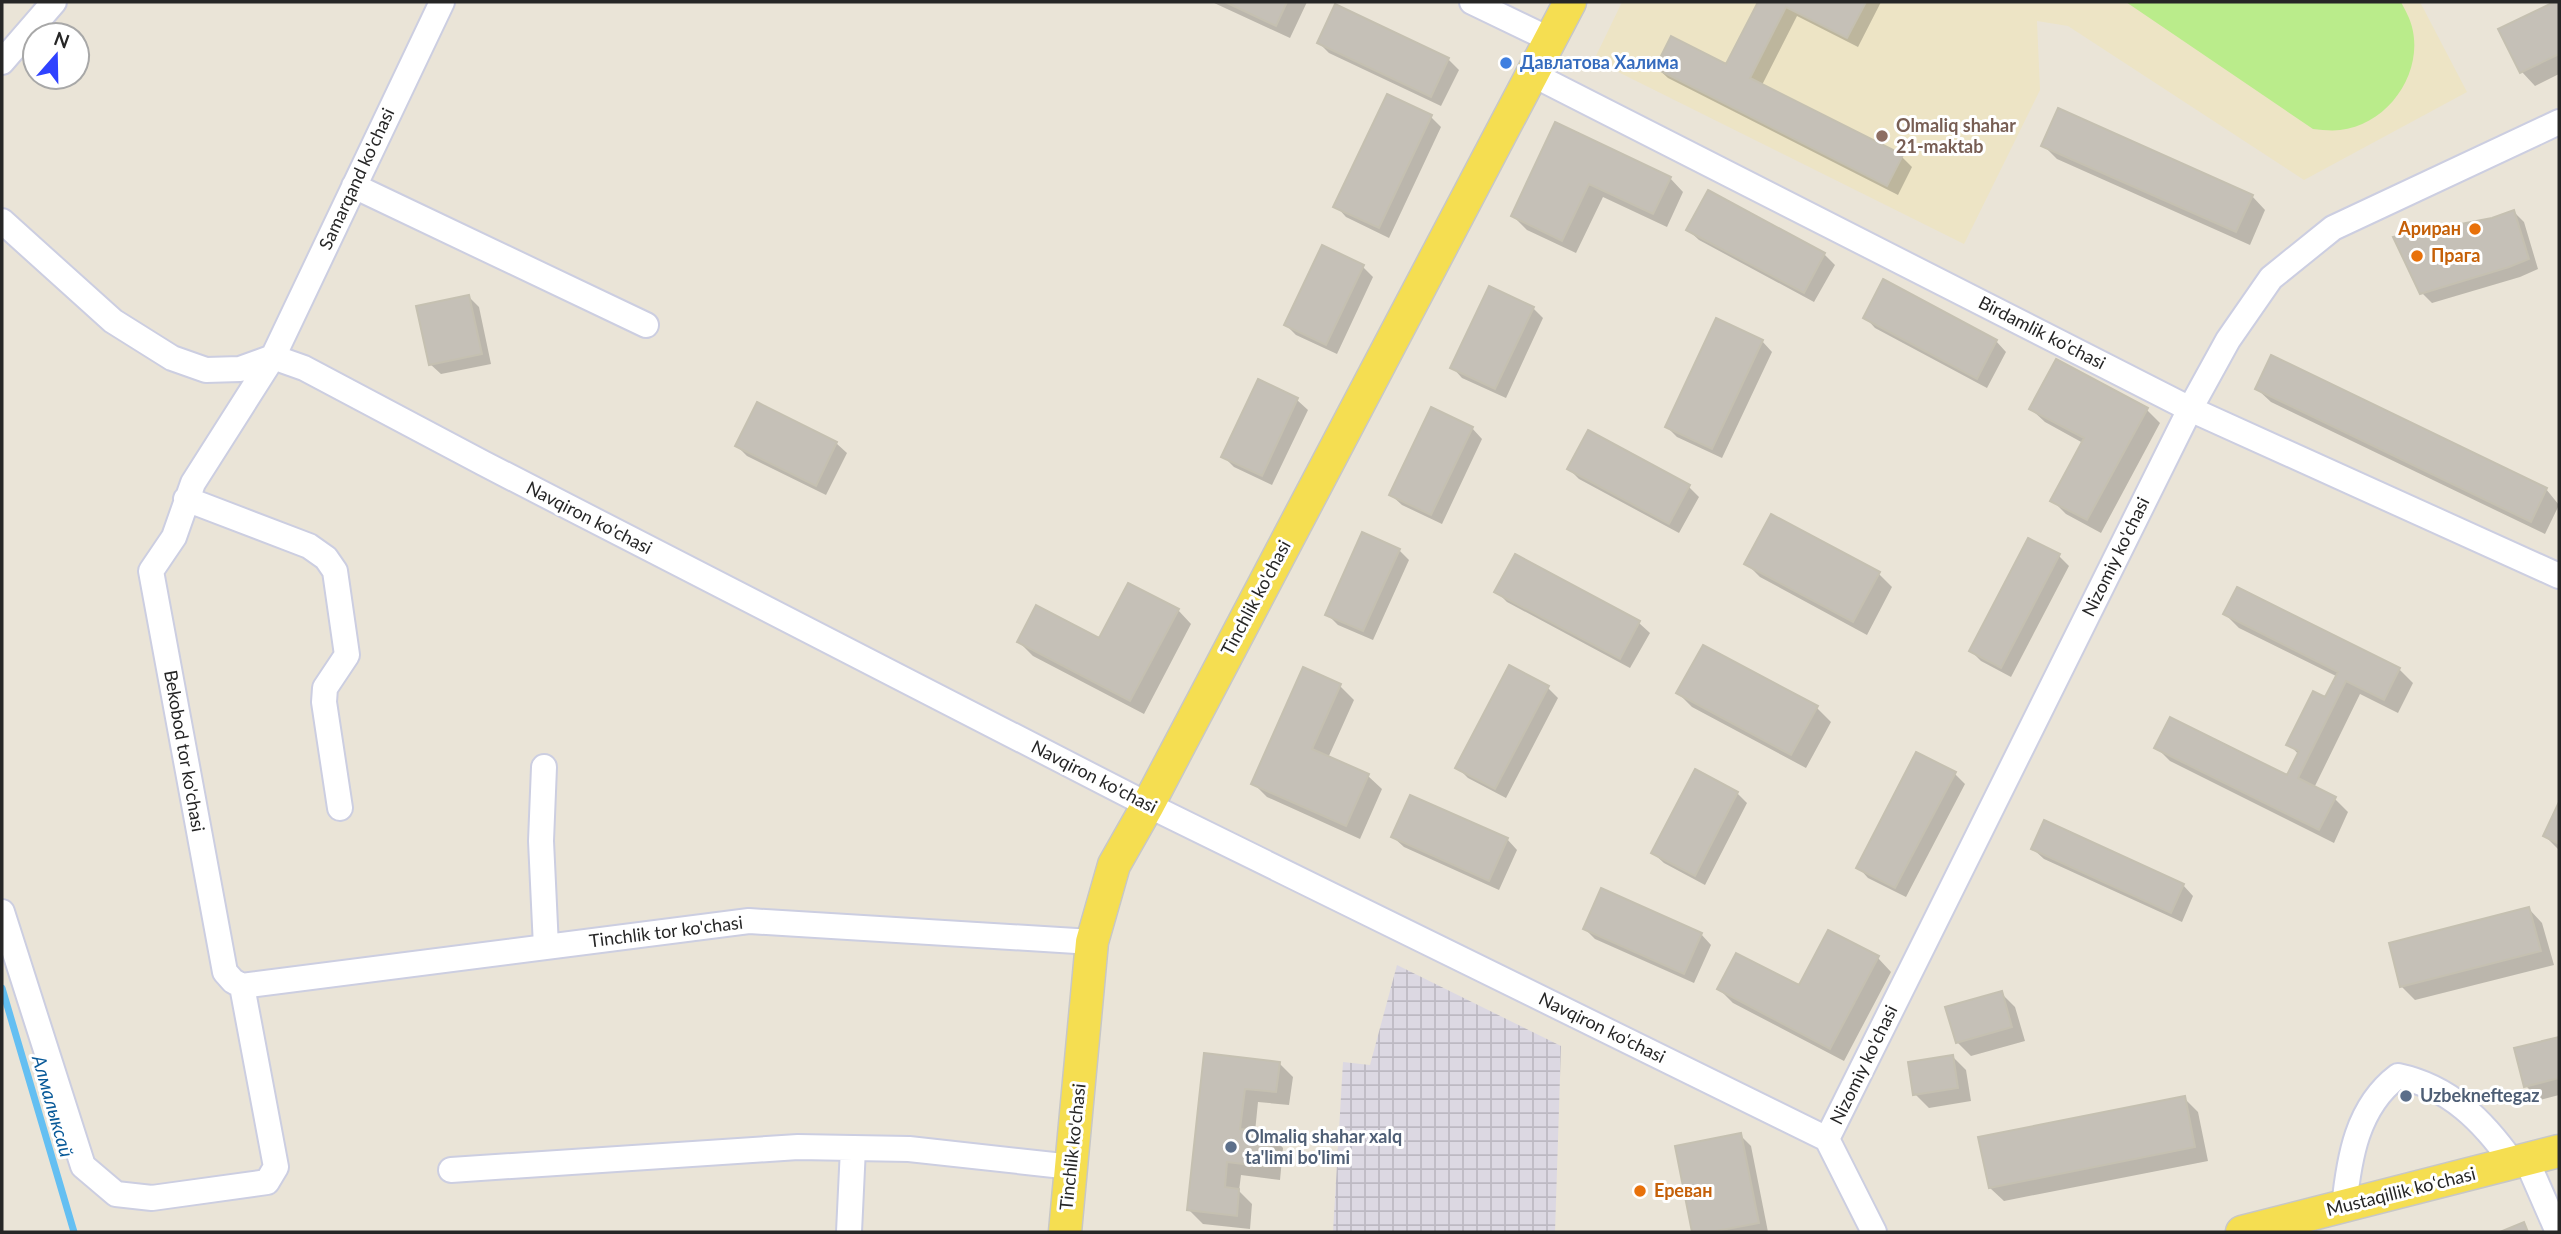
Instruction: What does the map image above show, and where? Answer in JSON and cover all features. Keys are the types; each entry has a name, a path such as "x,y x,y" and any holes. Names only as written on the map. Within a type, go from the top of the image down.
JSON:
{"main road":[{"name":"Tinchlik ko'chasi","path":"1065,1232 1092,942 1114,865 1570,2"},
{"name":"Mustaqillik koʻchasi","path":"2242,1232 2559,1151"}],"street":[{"path":"2,62 54,2"},
{"name":"Samarqand ko'chasi","path":"273,357 442,2"},
{"path":"1472,2 1551,40"},
{"name":"Birdamlik ko'chasi","path":"1532,74 2190,409 2559,576"},
{"name":"Nizomiy ko'chasi","path":"1827,1139 2190,409 2228,340 2271,278 2333,228 2559,122"},
{"path":"354,186 646,325"},
{"path":"2,221 113,321 172,358 205,370 240,369 273,357"},
{"name":"Navqiron ko'chasi","path":"273,357 304,368 471,457 1148,805 1827,1139"},
{"name":"Bekobod tor ko'chasi","path":"2,912 83,1166 116,1194 152,1198 267,1182 276,1167 242,986 225,972 151,570 174,537 193,483 273,357"},
{"path":"186,499 309,546 327,558 335,571 347,655 325,688 324,702 340,808"},
{"path":"544,766 541,841 546,947"},
{"name":"Tinchlik tor ko'chasi","path":"242,986 749,921 1092,942"},
{"path":"2344,1207 2348,1163 2359,1127 2383,1087 2398,1076 2419,1080 2470,1111 2520,1161 2558,1232"},
{"path":"1827,1139 1874,1232"},
{"path":"451,1170 798,1147 909,1149 1072,1167"},
{"path":"849,1232 853,1148"}],"shaded area":[{"name":"Olmaliq shahar 21-maktab","path":"1622,2 2420,2 2467,92 2304,180 2068,26 2037,21 2040,90 1964,244 1594,60"},
{"path":"1397,965 1561,1046 1555,1232 1333,1232 1343,1062 1370,1065"}],"green space":[{"path":"2126,2 2401,2 2412,27 2413,62 2398,94 2373,118 2340,130 2313,129"}],"building":[{"path":"1225,2 1287,2 1276,26"},
{"path":"1758,2 1866,2 1847,38 1786,7 1750,78 1903,155 1887,186 1655,68 1671,36 1726,64"},
{"path":"2559,2 2559,54 2520,73 2498,29"},
{"path":"1335,4 1449,58 1431,97 1317,43"},
{"path":"1387,94 1432,115 1379,228 1333,207"},
{"path":"2058,108 2253,195 2236,232 2041,146"},
{"path":"1555,122 1671,177 1653,214 1589,184 1562,241 1511,216"},
{"path":"1708,190 1825,253 1804,293 1686,230"},
{"path":"2514,210 2529,259 2420,294 2393,237 2492,218"},
{"path":"1322,245 1364,265 1326,345 1284,325"},
{"path":"1883,279 1997,340 1977,379 1863,318"},
{"path":"1489,286 1534,307 1495,389 1450,368"},
{"path":"469,295 482,354 429,365 416,306"},
{"path":"1716,318 1763,340 1712,449 1665,427"},
{"path":"2271,355 2547,488 2531,522 2255,389"},
{"path":"2056,359 2148,408 2087,520 2050,501 2084,438 2029,409"},
{"path":"1258,379 1298,398 1262,476 1221,457"},
{"path":"757,402 837,442 816,486 735,446"},
{"path":"1431,407 1473,427 1431,515 1389,495"},
{"path":"1588,430 1690,485 1669,524 1567,469"},
{"path":"1771,514 1880,572 1853,622 1744,564"},
{"path":"1362,532 1400,549 1363,631 1325,615"},
{"path":"2028,538 2060,554 2001,668 1969,651"},
{"path":"1515,554 1640,621 1620,659 1494,592"},
{"path":"1128,583 1179,609 1130,701 1017,642 1036,605 1099,638"},
{"path":"2237,587 2400,668 2384,700 2346,681 2298,778 2336,797 2319,830 2154,748 2170,717 2287,775 2299,751 2286,745 2313,691 2325,697 2338,672 2223,614"},
{"path":"1703,645 1818,706 1791,755 1676,693"},
{"path":"1509,665 1549,686 1495,789 1455,768"},
{"path":"1303,667 1341,684 1312,749 1369,774 1346,826 1251,784"},
{"path":"1916,752 1956,772 1895,888 1856,868"},
{"path":"1695,769 1738,792 1695,876 1651,853"},
{"path":"1410,795 1508,838 1489,881 1391,837"},
{"path":"2559,802 2559,844 2543,836"},
{"path":"2044,820 2184,884 2171,913 2031,849"},
{"path":"1601,888 1702,933 1684,974 1583,929"},
{"path":"2529,907 2541,951 2400,987 2389,943"},
{"path":"1828,930 1879,956 1830,1049 1717,989 1736,953 1799,985"},
{"path":"2002,991 2012,1027 1956,1043 1945,1007"},
{"path":"2559,1037 2559,1078 2524,1087 2514,1048"},
{"name":"Olmaliq shahar xalq ta'limi bo'limi","path":"1204,1053 1280,1062 1276,1092 1245,1089 1240,1129 1270,1132 1267,1167 1227,1162 1225,1187 1239,1189 1237,1216 1187,1210"},
{"path":"1953,1055 1958,1088 1913,1095 1908,1062"},
{"path":"2185,1096 2195,1147 1989,1188 1978,1137"},
{"path":"1741,1133 1759,1223 1711,1232 1692,1232 1675,1146"},
{"path":"2524,1222 2528,1232 2500,1232"}],"waterway":[{"name":"Алмалыксай","path":"2,988 74,1232"}],"place":[{"name":"Давлатова Халима","path":"1506,63"},
{"name":"Olmaliq shahar 21-maktab","path":"1882,136"},
{"name":"Ариран","path":"2475,229"},
{"name":"Прага","path":"2417,256"},
{"name":"Uzbekneftegaz","path":"2406,1096"},
{"name":"Olmaliq shahar xalq ta'limi bo'limi","path":"1231,1147"},
{"name":"Ереван","path":"1640,1191"}]}
